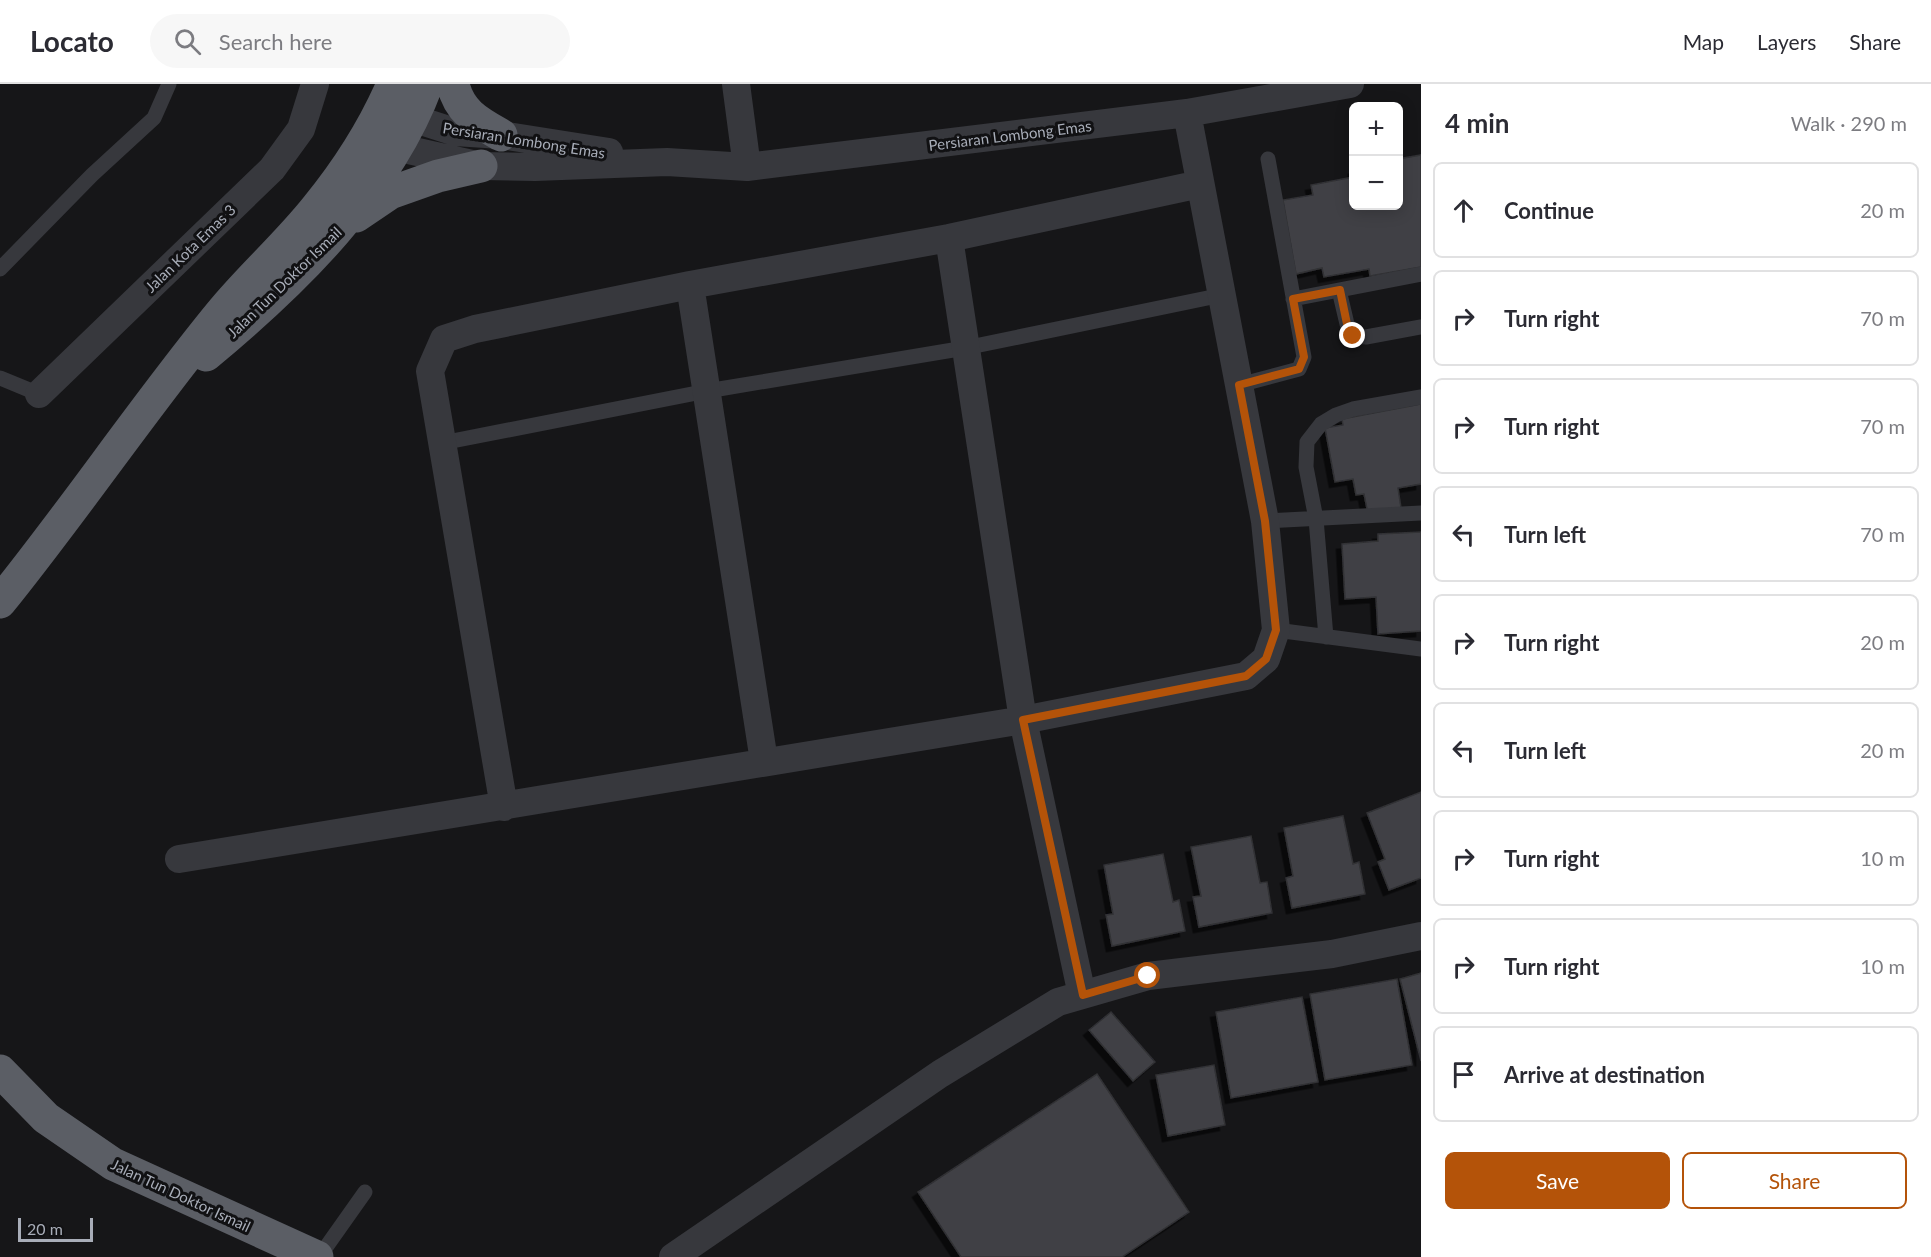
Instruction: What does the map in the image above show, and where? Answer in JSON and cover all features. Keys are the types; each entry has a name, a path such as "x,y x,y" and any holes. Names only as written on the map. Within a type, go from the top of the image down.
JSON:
{"highway":[{"name":"Jalan Tun Doktor Ismail","path":"385,119 414,120 427,84"},
{"path":"453,84 456,99 470,117 501,135"},
{"name":"Jalan Tun Doktor Ismail","path":"153,398 239,327 343,225 385,119"},
{"name":"Jalan Tun Doktor Ismail","path":"0,602 66,520 153,398 222,312 317,207 385,119"},
{"path":"343,225 390,193 438,176 481,166"},
{"name":"Jalan Tun Doktor Ismail","path":"0,1071 46,1118 113,1164 318,1257"}],"street":[{"name":"Jalan Kota Emas 3","path":"39,394 272,169 301,129 315,84"},
{"path":"736,84 747,167"},
{"name":"Persiaran Lombong Emas","path":"414,120 455,132 501,135 667,162 747,167 1186,113 1350,84"},
{"path":"179,859 1023,720 1246,676 1266,659 1276,630 1265,521 1186,113"},
{"name":"Persiaran Lombong Emas","path":"385,119 481,166 535,167 667,162"},
{"path":"504,807 430,371 444,339 474,328 690,285 950,238 1200,184"},
{"path":"950,238 1023,720 1083,995"},
{"path":"690,285 764,761"},
{"path":"673,1257 940,1074 1058,1002 1148,976 1332,954 1421,936"}],"lane":[{"path":"0,269 92,175 154,118 169,84"},
{"path":"1239,385 1299,369 1304,357 1268,159"},
{"path":"1293,299 1421,274"},
{"path":"1340,290 1347,324 1353,336 1366,338 1421,327"},
{"path":"442,443 707,391 965,348 1222,294"},
{"path":"0,378 39,394"},
{"path":"1326,637 1316,519 1306,467 1307,442 1321,424 1353,409 1421,397"},
{"path":"1265,521 1421,513"},
{"path":"1276,630 1421,649"},
{"path":"318,1257 365,1192"}],"building":[{"path":"1421,155 1421,267 1370,276 1369,269 1324,277 1322,268 1296,274 1283,200 1313,195 1311,185 1349,178 1349,210 1403,210 1403,158"},
{"path":"1421,404 1421,484 1398,488 1401,508 1368,514 1364,494 1356,495 1353,479 1335,482 1325,428 1343,425 1342,419"},
{"path":"1421,532 1421,631 1378,634 1376,597 1345,599 1342,544 1378,541 1378,534"},
{"path":"1421,792 1421,878 1389,890 1378,862 1385,859 1367,813"},
{"path":"1343,816 1353,864 1359,862 1365,894 1292,908 1286,878 1293,876 1284,828"},
{"path":"1251,836 1260,883 1267,882 1272,913 1199,927 1193,897 1201,896 1191,847"},
{"path":"1163,854 1173,902 1179,900 1185,931 1112,946 1106,915 1113,914 1104,865"},
{"path":"1421,973 1421,1061 1400,979"},
{"path":"1397,979 1412,1065 1325,1080 1310,994"},
{"path":"1302,997 1318,1082 1231,1098 1216,1012"},
{"path":"1111,1012 1155,1062 1133,1081 1089,1030"},
{"path":"1214,1065 1225,1125 1168,1136 1156,1075"},
{"path":"1097,1074 1189,1212 1122,1257 961,1257 918,1192"}],"route":[{"path":"1148,976 1083,995 1023,720 1246,676 1266,659 1276,630 1265,521 1239,385 1299,369 1304,357 1293,299 1340,290 1347,324 1353,336"}]}
